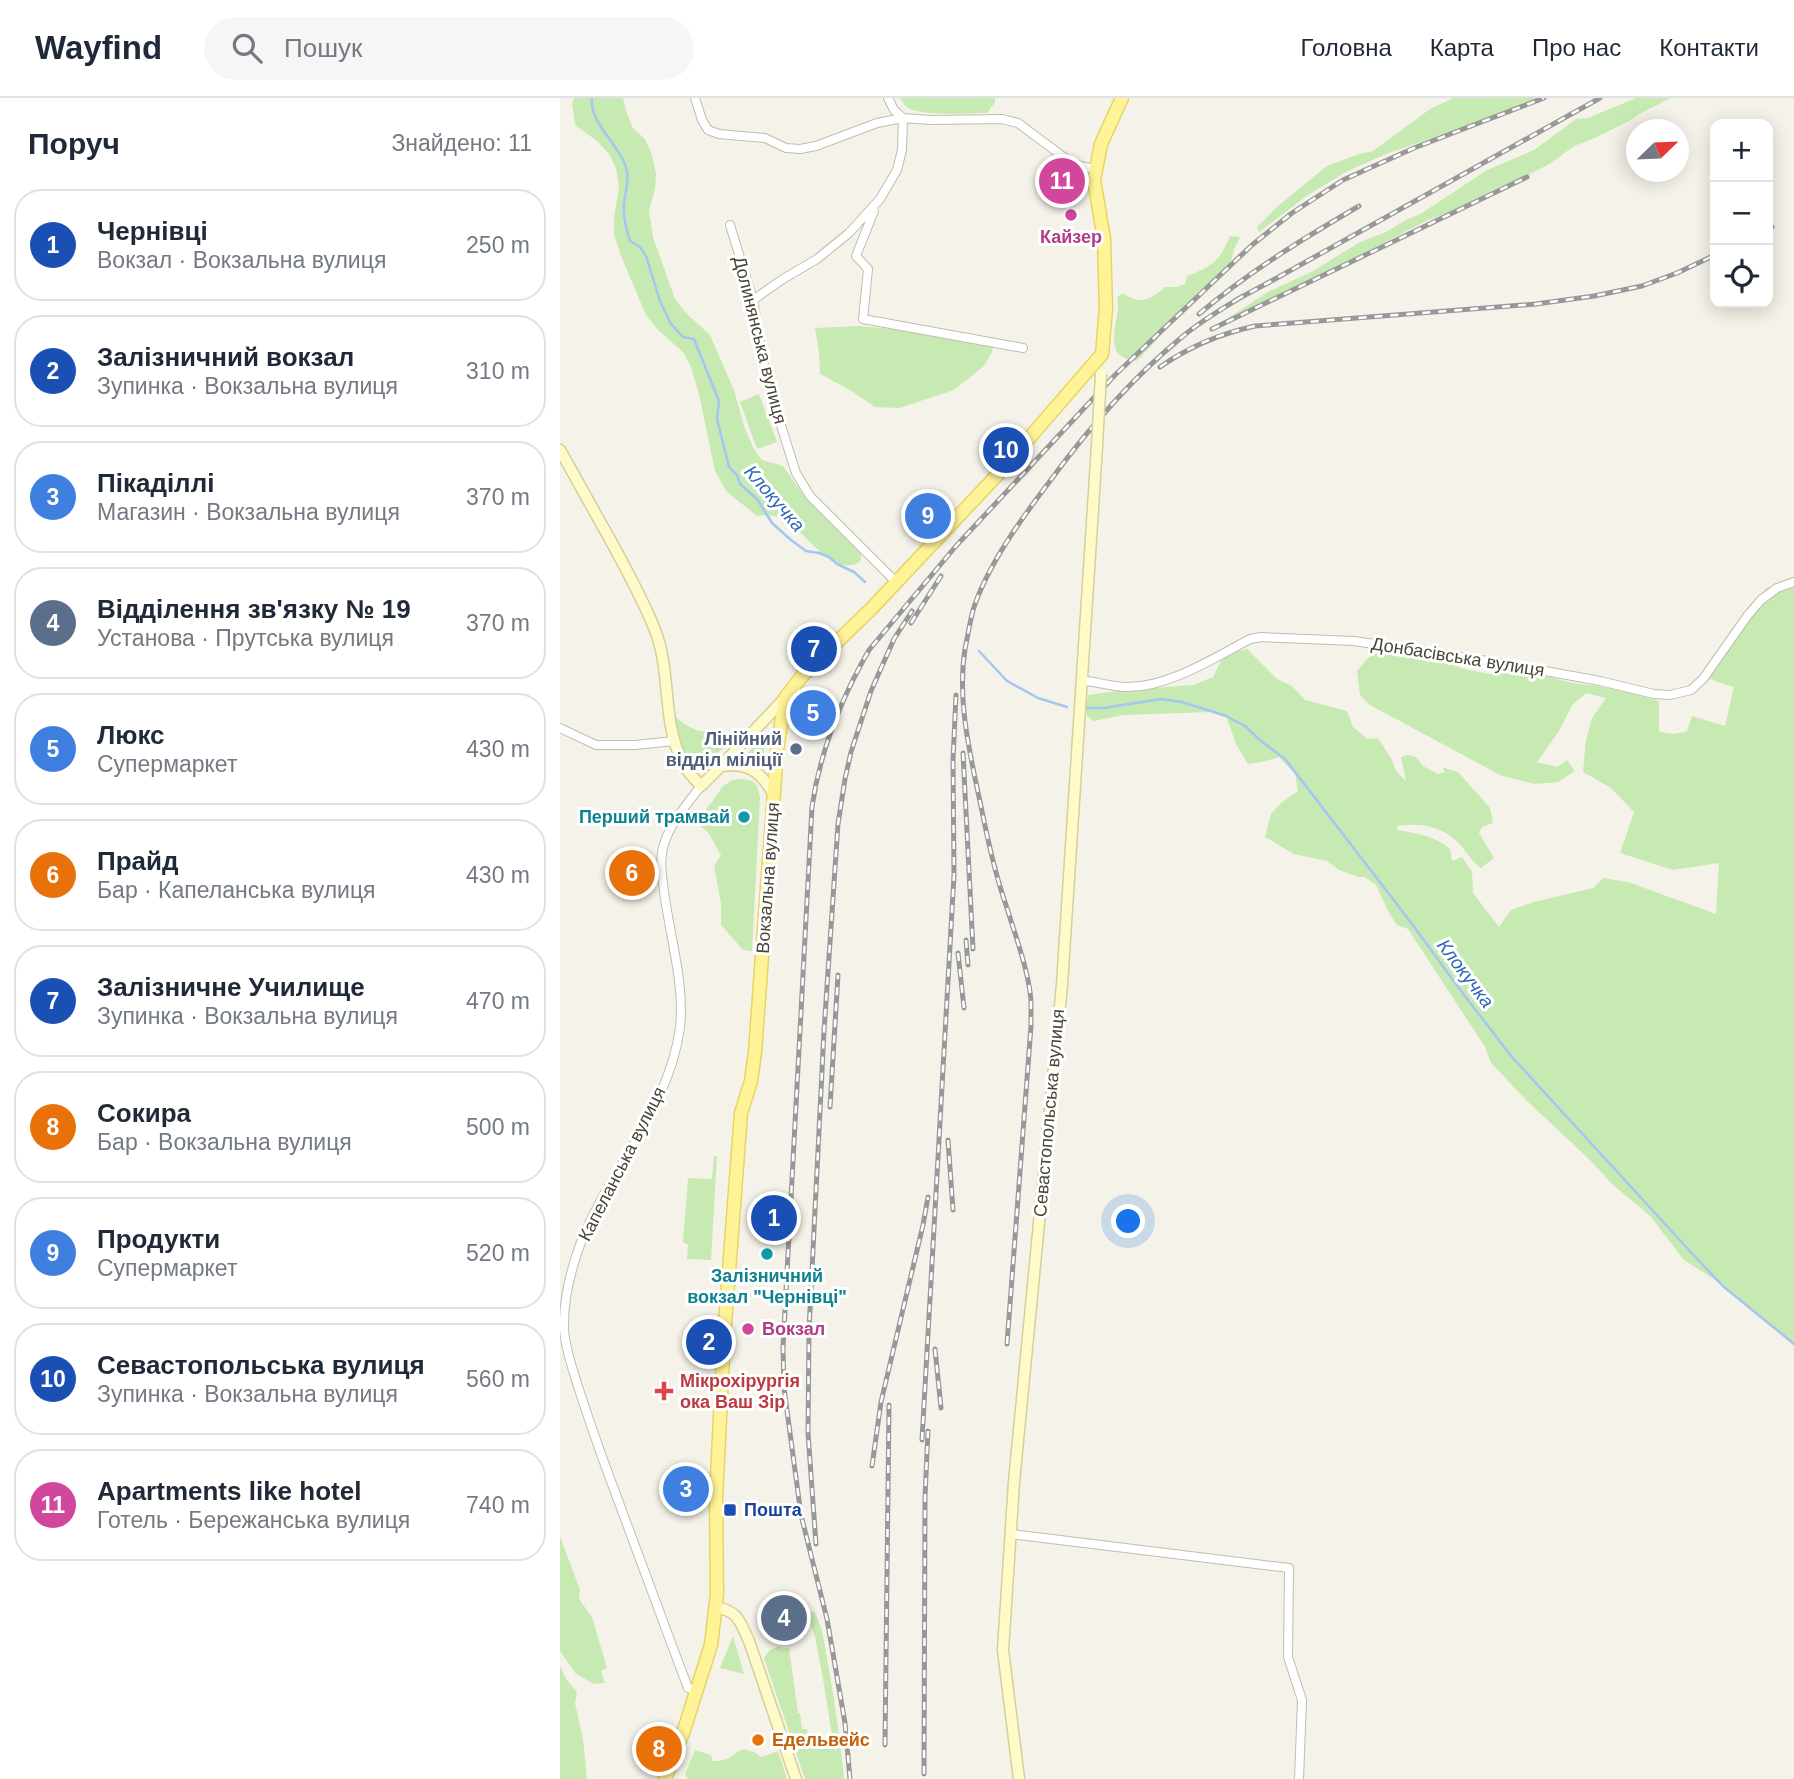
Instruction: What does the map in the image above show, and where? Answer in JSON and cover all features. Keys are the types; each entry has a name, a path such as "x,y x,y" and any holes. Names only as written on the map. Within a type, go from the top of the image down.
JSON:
{"main road":[{"path":"785,698 999,473 1102,354 1106,294 1104,239 1094,180 1101,144 1122,98"},
{"name":"Вокзальна вулиця","path":"665,1779 711,1645 716,1607 716,1498 724,1337 741,1113 751,1081 755,1052 776,762 785,698"}],"street":[{"path":"695,98 708,130 719,134 765,138 786,148 816,146 877,122 903,118 1002,119 1017,123 1069,161 1096,169"},
{"path":"888,98 894,110 903,118"},
{"path":"903,118 902,150 897,170 868,224 856,256 867,269 863,319 1023,348"},
{"path":"753,299 817,260 849,233 880,200"},
{"name":"Долинянська вулиця","path":"730,225 753,299 766,378 796,473 810,496 896,582"},
{"name":"Севастопольська вулиця","path":"1019,1779 1003,1650 1011,1534 1062,985 1102,354"},
{"path":"560,450 630,576 657,633 662,654 666,705 674,741 685,768 701,786"},
{"name":"Донбасівська вулиця","path":"1082,680 1126,687 1154,684 1181,674 1250,639 1261,637 1354,641 1501,663 1600,681 1654,695 1670,695 1691,690 1703,679 1748,614 1761,600 1777,588 1794,582"},
{"name":"Капеланська вулиця","path":"696,1691 688,1688 591,1426 571,1364 564,1329 568,1288 582,1241 658,1096 670,1069 677,1042 680,1007 661,858 664,843 681,812 701,786 785,698"},
{"path":"560,728 596,746 674,741"},
{"path":"759,774 771,770 776,762"},
{"path":"721,766 740,765 751,769 765,780 774,795"},
{"path":"1011,1534 1289,1568 1288,1657 1302,1700 1299,1779"},
{"path":"716,1607 732,1611 749,1641 796,1779"}],"green space":[{"path":"574,98 623,98 633,128 645,139 652,155 656,174 649,211 653,237 675,299 710,335 734,390 745,429 754,449 762,460 783,466 806,499 861,554 858,563 843,565 834,562 784,519 768,515 757,516 726,491 715,471 691,367 684,353 658,330 646,315 621,256 614,234 619,188 616,168 609,154 597,141 575,125 572,104"},
{"path":"900,98 995,98 995,102 987,113 934,113 907,107"},
{"path":"1453,98 1545,98 1478,124 1386,154 1346,172 1308,195 1259,232 1257,227 1279,205 1327,166 1373,151 1430,109"},
{"path":"1636,98 1671,98 1632,119 1626,119 1626,122 1595,138 1574,146 1551,163 1511,184 1426,221 1337,267 1326,276 1222,322 1268,292 1313,271 1360,242 1422,213 1487,170 1534,150 1576,119 1588,118"},
{"path":"1230,236 1240,237 1230,264 1222,275 1197,293 1137,361 1121,356 1114,344 1117,297 1123,293 1140,300 1155,295 1165,287 1185,284 1187,276 1215,261"},
{"path":"859,326 994,344 984,366 954,390 899,408 875,407 820,374 815,328"},
{"path":"759,394 777,442 757,449 740,402"},
{"path":"1794,582 1794,1344 1715,1280 1684,1260 1650,1216 1613,1185 1491,1063 1485,1047 1408,929 1397,925 1389,913 1376,885 1365,877 1339,870 1327,861 1294,854 1265,837 1271,814 1298,791 1295,774 1279,757 1248,764 1236,744 1226,716 1212,712 1123,715 1094,721 1087,716 1086,709 1088,695 1193,685 1213,677 1224,655 1247,649 1277,679 1292,686 1305,700 1347,711 1353,727 1368,739 1378,738 1396,771 1406,781 1401,757 1407,755 1416,757 1423,766 1438,774 1445,772 1442,767 1458,772 1490,808 1493,823 1482,827 1479,833 1494,858 1481,868 1456,841 1442,831 1416,825 1397,826 1397,830 1438,841 1450,849 1452,861 1462,857 1472,872 1473,893 1499,927 1511,910 1593,888 1603,878 1628,882 1716,914 1719,863 1673,870 1620,853 1634,812 1611,788 1583,772 1586,740 1592,718 1606,698 1586,693 1572,705 1559,731 1537,762 1557,767 1567,760 1575,771 1558,782 1535,784 1502,776 1370,705 1360,695 1357,671 1367,659 1378,652 1415,658 1447,659 1460,668 1494,675 1519,670 1659,701 1659,732 1675,734 1687,731 1692,716 1725,726 1734,687 1706,678 1751,603 1768,587"},
{"path":"674,716 694,729 717,731 732,741 709,759 699,763 691,762 681,751"},
{"path":"760,740 764,742 764,766 760,769 744,761 744,757"},
{"path":"742,779 755,784 760,797 752,951 743,950 721,925 721,904 714,866 721,855 708,832 695,822 722,787 732,780"},
{"path":"714,1156 717,1156 711,1260 687,1259 688,1245 683,1242 688,1178 712,1179"},
{"path":"560,1536 580,1590 579,1599 592,1617 607,1668 601,1671 605,1683 594,1684 576,1674 560,1651"},
{"path":"814,1611 825,1647 844,1779 805,1779 764,1658 770,1650 780,1646 781,1649 789,1648 802,1729 807,1729 808,1736 824,1734 825,1742 833,1741 815,1636 809,1617"},
{"path":"733,1636 744,1674 720,1668"},
{"path":"560,1666 577,1692 575,1703 583,1739 587,1779 560,1779"},
{"path":"744,1749 761,1757 778,1751 787,1779 689,1779 685,1775 695,1750 711,1755 713,1761 720,1761"}],"waterway":[{"name":"Клокучка","path":"592,98 595,117 619,152 627,171 624,214 630,241 640,247 646,256 660,301 671,324 683,337 694,339 719,401 717,419 729,467 737,475 740,484 757,499 772,523 791,540 806,551 829,557 865,582"},
{"path":"979,651 1007,681 1038,698 1067,707"},
{"name":"Клокучка","path":"1085,708 1104,708 1161,699 1182,702 1226,716 1245,726 1285,759 1512,1057 1724,1287 1794,1344"}],"railway":[{"path":"850,1779 845,1723 827,1619 801,1515 784,1388 783,1347 812,807 820,766 841,706 869,650 956,546 1115,375 1252,245 1292,213 1343,180 1414,148 1544,98"},
{"path":"1236,300 1600,98"},
{"path":"1212,329 1527,177"},
{"path":"1199,314 1276,257 1359,206"},
{"path":"1160,367 1205,342 1255,326 1536,304 1594,296 1642,286 1710,257"},
{"path":"1007,1344 1031,1000 1024,965 991,854 967,735 963,670 971,617 980,590 1007,541 1095,423 1164,353 1197,326 1243,296"},
{"path":"911,623 941,576"},
{"path":"816,1544 808,1433 809,1330 824,1031 838,824 851,752 871,691 894,639 912,611"},
{"path":"922,1440 954,875 953,760 956,695"},
{"path":"963,753 973,949"},
{"path":"966,940 968,965"},
{"path":"958,953 964,1008"},
{"path":"830,1107 838,975"},
{"path":"948,1140 953,1210"},
{"path":"872,1466 881,1402 928,1197"},
{"path":"935,1349 941,1408"},
{"path":"885,1745 889,1405"},
{"path":"924,1774 925,1497 928,1431"}],"place":[{"name":"Apartments like hotel","path":"1062,181"},
{"name":"Кайзер","path":"1071,215"},
{"name":"Севастопольська вулиця","path":"1006,450"},
{"name":"Продукти","path":"928,516"},
{"name":"Залізничне Училище","path":"814,649"},
{"name":"Люкс","path":"813,713"},
{"name":"Лінійний відділ міліції","path":"796,749"},
{"name":"Перший трамвай","path":"744,817"},
{"name":"Прайд","path":"632,873"},
{"name":"Чернівці","path":"774,1218"},
{"name":"Залізничний вокзал \"Чернівці\"","path":"767,1254"},
{"name":"Вокзал","path":"748,1329"},
{"name":"Залізничний вокзал","path":"709,1342"},
{"name":"Мікрохірургія ока Ваш Зір","path":"664,1391"},
{"name":"Пікаділлі","path":"686,1489"},
{"name":"Пошта","path":"730,1510"},
{"name":"Відділення зв'язку № 19","path":"784,1618"},
{"name":"Едельвейс","path":"758,1740"},
{"name":"Сокира","path":"659,1749"}]}
